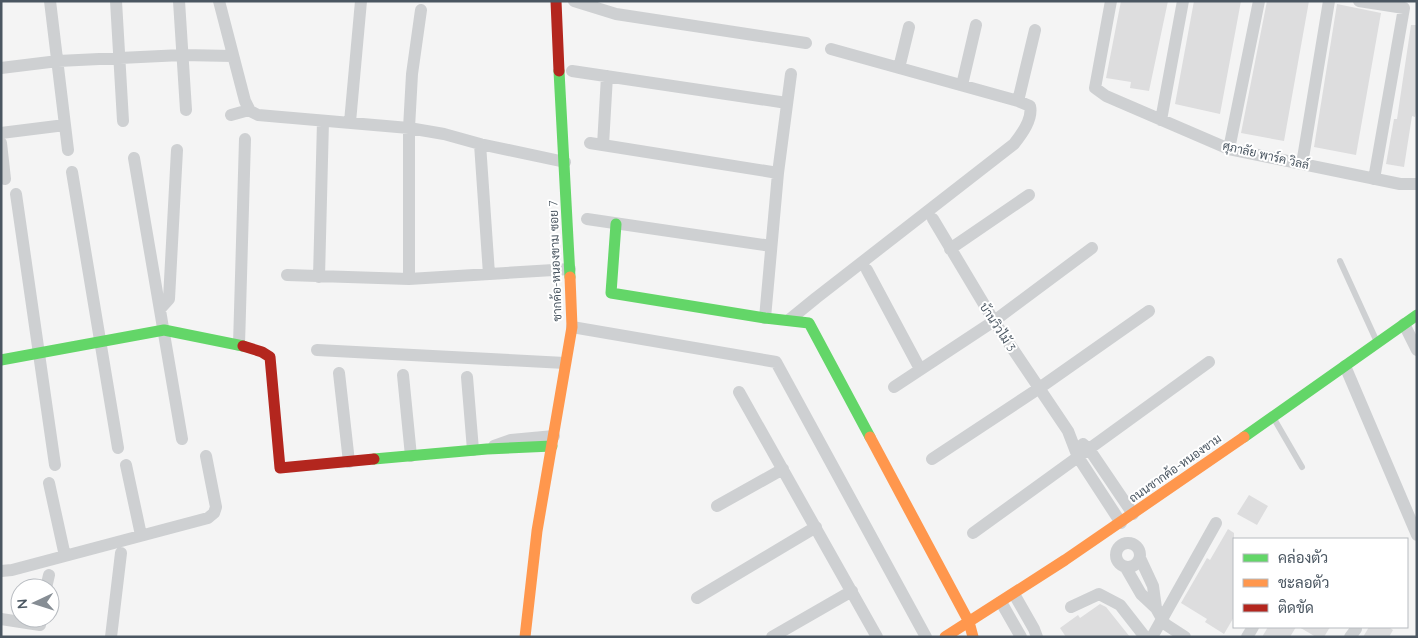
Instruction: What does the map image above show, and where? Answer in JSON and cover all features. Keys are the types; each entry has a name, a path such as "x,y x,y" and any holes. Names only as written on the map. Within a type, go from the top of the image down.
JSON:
{"street":[{"path":"50,1 68,150"},
{"path":"116,1 123,121"},
{"path":"179,1 186,110"},
{"path":"219,1 245,101 249,110 258,115 409,128 444,134 480,144 564,162"},
{"path":"350,122 361,1"},
{"name":"ชากค้อ-หนองขาม ซอย 7","path":"525,637 537,531 572,327 556,1"},
{"path":"574,1 616,14 806,43"},
{"name":"ศุภาลัย พาร์ค วิลล์","path":"1111,1 1095,88 1106,96 1229,148 1400,184 1417,184"},
{"path":"1161,120 1183,1"},
{"path":"1229,148 1259,1"},
{"path":"1302,164 1329,1"},
{"path":"1359,1 1404,8 1374,179"},
{"path":"409,279 409,128 412,74 421,10"},
{"path":"962,85 976,25"},
{"path":"899,68 909,27"},
{"path":"1018,101 1035,30"},
{"path":"789,320 1014,144 1026,127 1030,114 1030,106 1018,101 831,49"},
{"path":"1,68 58,61 231,52"},
{"path":"572,71 787,103"},
{"path":"765,318 778,173 791,74"},
{"path":"607,76 597,144 778,173"},
{"path":"232,115 249,110"},
{"path":"320,277 323,121"},
{"path":"1,133 65,125"},
{"path":"239,345 245,138"},
{"path":"1,143 6,179"},
{"path":"480,144 489,274"},
{"path":"160,309 169,299 177,150"},
{"path":"134,158 182,439"},
{"path":"72,172 118,448"},
{"path":"16,194 55,465"},
{"path":"950,249 1029,195"},
{"path":"587,219 771,246"},
{"name":"บ้านวิวไม้ 3","path":"933,219 994,322 1038,389 1068,431 1089,449 1126,519"},
{"path":"616,224 611,293 765,318 809,322 969,622 973,637"},
{"path":"894,387 994,322 1092,248"},
{"path":"286,275 409,279 570,269"},
{"path":"868,270 920,369"},
{"path":"932,459 1038,389 1149,311"},
{"name":"ถนนชากค้อ-หนองขาม","path":"945,637 1014,594 1126,519 1417,315"},
{"path":"1404,324 1417,350"},
{"path":"572,327 776,362 926,637"},
{"path":"1,360 164,330 239,345 262,352 270,357 280,468 473,450 487,448 511,440 553,441"},
{"path":"317,350 566,363"},
{"path":"972,533 1209,362"},
{"path":"1345,366 1417,535"},
{"path":"339,373 349,462"},
{"path":"403,375 411,456"},
{"path":"467,377 473,450"},
{"path":"740,392 877,637"},
{"name":"บ้านวิวไม้ 3","path":"1068,431 1078,458 1126,519"},
{"path":"1,571 12,570 208,518 214,513 216,507 206,456"},
{"path":"126,466 141,535"},
{"path":"717,506 783,469"},
{"path":"49,483 65,556"},
{"path":"1126,519 1130,543"},
{"path":"1152,637 1159,613 1216,523"},
{"path":"697,598 816,527"},
{"path":"1095,540 1115,553"},
{"path":"1140,558 1137,564 1126,568 1119,565 1115,553 1118,547 1124,543 1136,546 1153,586 1159,613"},
{"path":"111,637 121,553"},
{"path":"1126,568 1141,594 1159,613 1166,624 1185,637"},
{"path":"772,637 852,592"},
{"path":"1014,594 1037,637"},
{"path":"1071,606 1099,594 1120,605 1145,637"},
{"path":"1001,602 1021,637"}],"lane":[{"path":"1340,261 1378,343"},
{"path":"1273,416 1302,467"}],"building":[{"path":"1121,1 1168,1 1149,91 1130,88 1131,82 1106,78"},
{"path":"1194,1 1241,1 1220,114 1175,104"},
{"path":"1267,1 1309,1 1284,141 1241,133"},
{"path":"1337,4 1381,13 1356,155 1314,147"},
{"path":"1411,25 1417,25 1417,107 1415,117 1412,116 1404,167 1386,164 1394,119 1397,119"},
{"path":"1249,495 1268,506 1257,525 1237,514"},
{"path":"1228,529 1234,533 1233,619 1224,634 1205,622 1207,619 1181,603 1207,558 1210,560"},
{"path":"1100,604 1106,607 1130,637 1066,637 1060,628 1078,615 1080,618"},
{"path":"1267,628 1295,628 1290,637 1262,637"},
{"path":"1301,628 1329,628 1324,637 1316,637"},
{"path":"1368,628 1390,628 1393,630 1389,637 1363,637"}],"traffic: fast":[{"path":"559,71 570,277"},
{"path":"616,224 611,293 765,318 809,323 870,437"},
{"path":"1244,437 1417,315"},
{"path":"1,360 164,330 243,346"},
{"path":"374,459 487,449 552,446"}],"traffic: slow":[{"path":"525,637 537,531 572,327 570,277"},
{"path":"870,437 969,622 973,637"},
{"path":"945,637 1065,560 1244,437"}],"traffic: jam":[{"path":"556,1 559,71"},
{"path":"243,346 262,352 270,357 280,468 374,459"}]}
